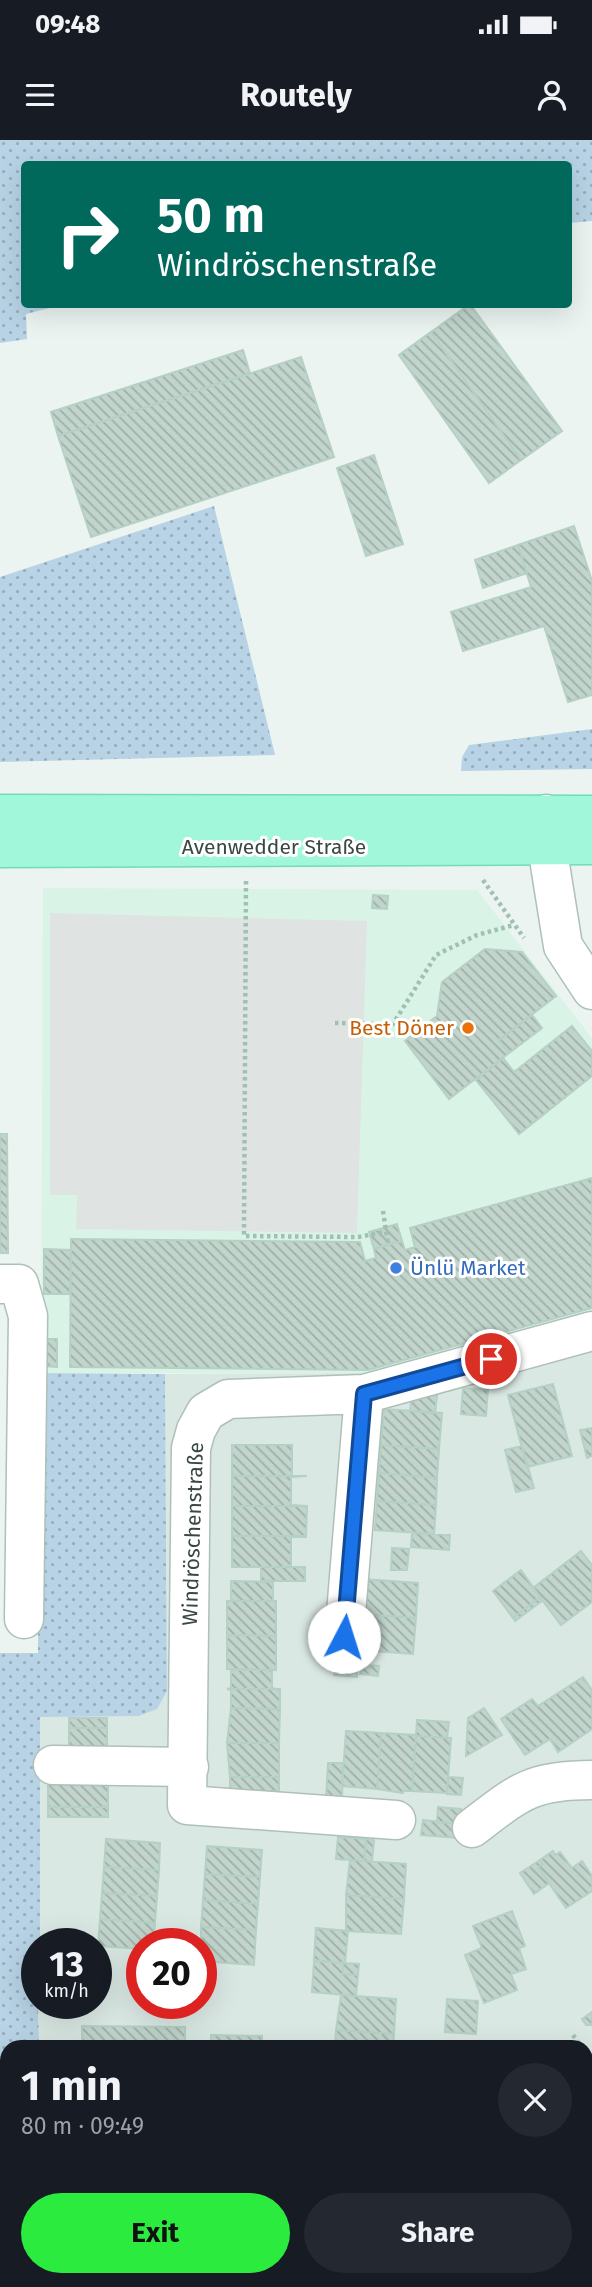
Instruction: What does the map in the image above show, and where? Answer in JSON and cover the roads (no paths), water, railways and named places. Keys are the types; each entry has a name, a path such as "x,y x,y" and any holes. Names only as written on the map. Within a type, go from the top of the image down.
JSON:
{"main road":[{"name":"Avenwedder Straße","path":"0,814 547,830"},
{"path":"547,830 592,815"},
{"name":"Avenwedder Straße","path":"0,848 547,830"},
{"path":"547,830 592,845"}],"street":[{"path":"547,830 564,946 592,990"},
{"path":"0,1284 19,1284 28,1316 14,1401 12,1573 24,1619"},
{"name":"Windröschenstraße","path":"396,1820 187,1805 191,1448 196,1430 206,1412 228,1399 364,1394 592,1331"},
{"path":"344,1637 364,1394"},
{"path":"53,1765 189,1767"},
{"path":"472,1828 523,1789 554,1780 592,1780"}],"place":[{"name":"Best Döner","path":"468,1028"},
{"name":"Ünlü Market","path":"396,1268"}]}
